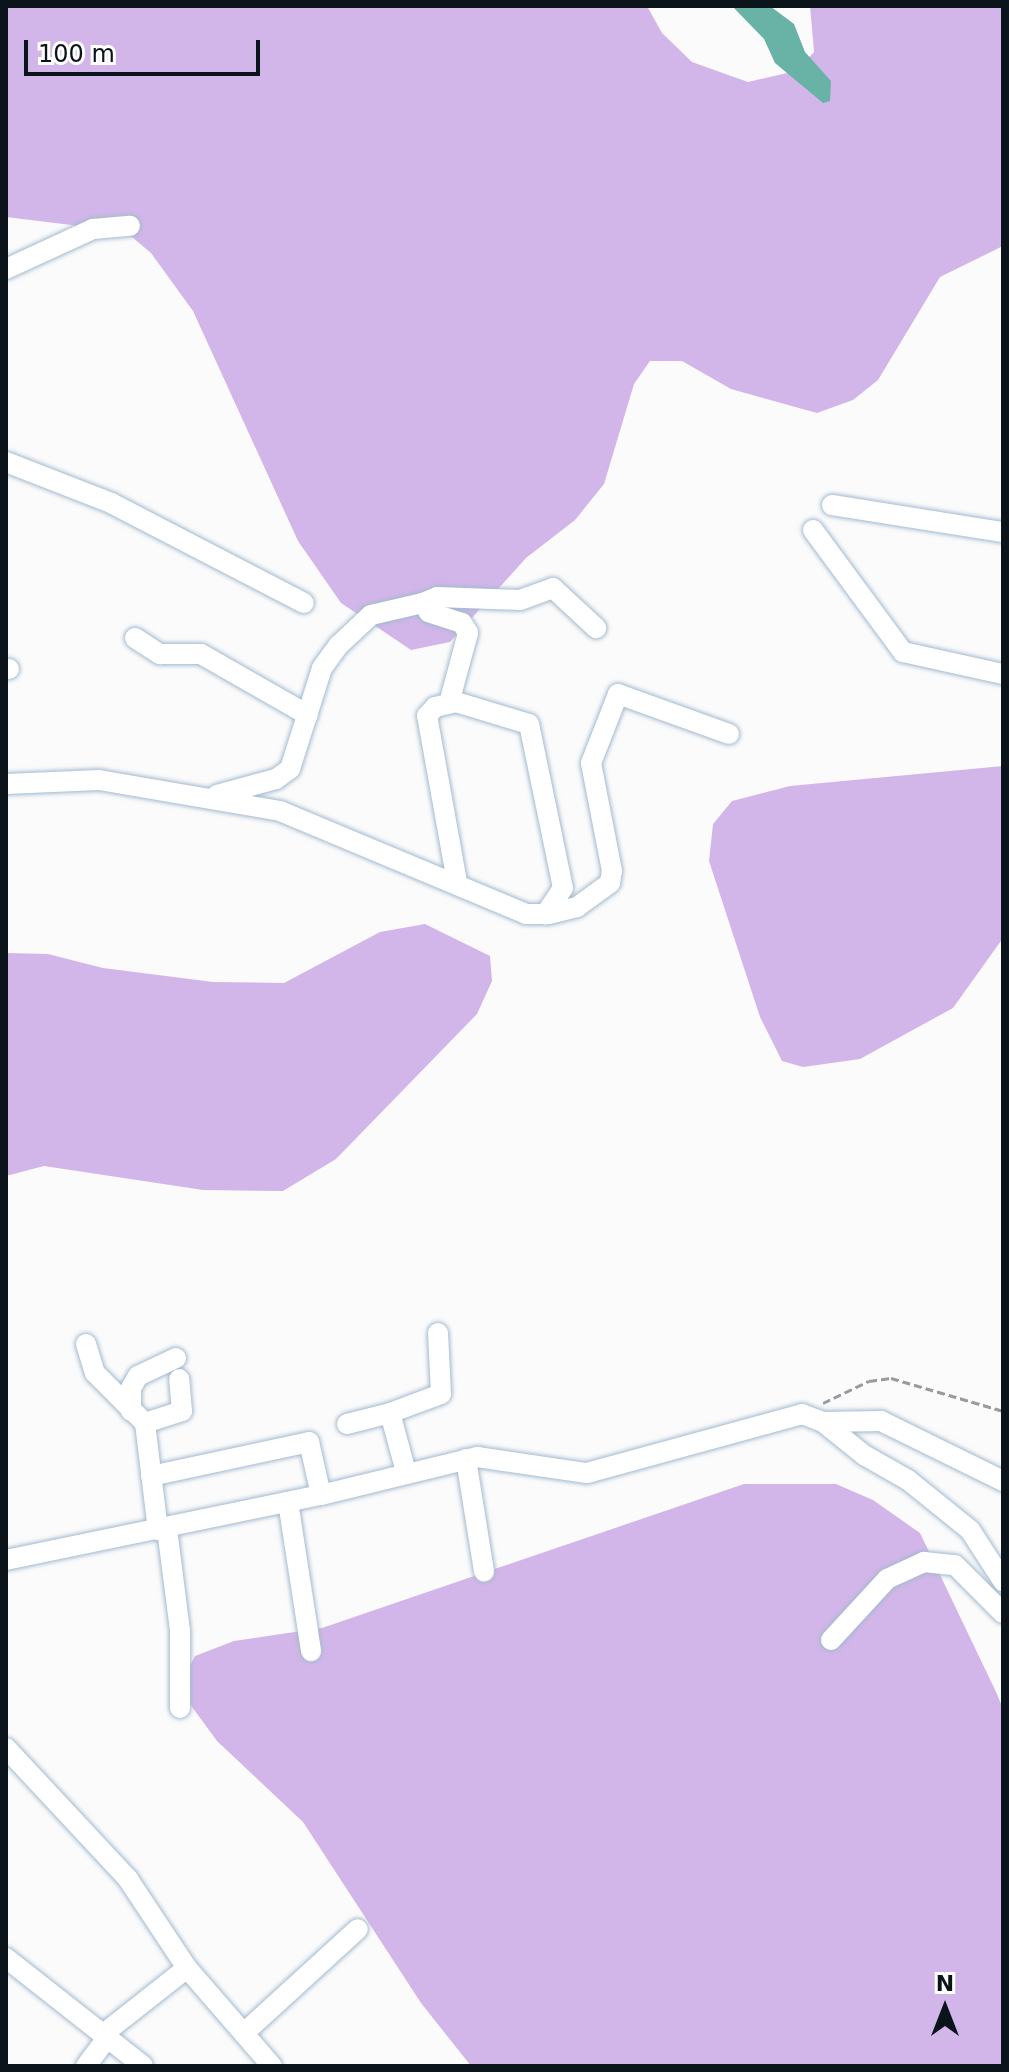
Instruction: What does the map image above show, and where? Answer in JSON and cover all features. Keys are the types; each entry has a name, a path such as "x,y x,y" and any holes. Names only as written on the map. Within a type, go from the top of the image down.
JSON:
{"street":[{"path":"6,269 93,229 130,226"},
{"path":"6,462 111,503 304,603"},
{"path":"832,505 1003,532"},
{"path":"813,530 903,652 1003,674"},
{"path":"213,796 276,779 290,769 322,668 339,645 371,615 437,597 520,600 553,588 596,628"},
{"path":"423,603 429,612 462,623 468,633 449,703"},
{"path":"135,638 160,654 201,654 308,715"},
{"path":"6,784 99,780 213,796 280,811 457,882 526,914 547,914 577,907 610,883 612,871 591,763 618,694 729,734"},
{"path":"457,882 427,716 428,711 449,703 529,724 563,888 547,914"},
{"path":"347,1424 390,1413 441,1394 438,1333"},
{"path":"86,1344 95,1373 138,1417"},
{"path":"138,1417 182,1411 177,1369 138,1376 131,1388 180,1630 180,1708"},
{"path":"390,1413 406,1472"},
{"path":"6,1560 162,1530 466,1459 506,1459 587,1473 802,1414 823,1422 970,1530 1003,1581"},
{"path":"823,1422 881,1421 1003,1481"},
{"path":"151,1476 309,1442 321,1495"},
{"path":"466,1459 484,1572"},
{"path":"288,1502 311,1651"},
{"path":"831,1640 887,1579 924,1562 955,1565 1003,1613"},
{"path":"6,1748 128,1879 187,1968 272,2066"},
{"path":"244,2033 358,1929"},
{"path":"6,1958 143,2066"},
{"path":"86,2066 104,2037 187,1968"}],"path":[{"path":"802,1414 882,1378 1003,1411"}],"shaded area":[{"path":"6,6 647,6 662,33 692,62 748,82 796,71 814,52 810,6 1003,6 1003,246 940,277 878,380 853,400 817,413 731,389 682,361 650,361 634,384 604,484 575,520 526,558 450,642 411,650 341,603 298,541 193,311 151,253 132,237 96,228 6,217"},
{"path":"732,6 770,6 794,24 805,52 831,81 830,101 823,103 775,63 764,39"},
{"path":"1003,766 1003,938 953,1008 860,1059 803,1067 782,1061 760,1017 709,861 713,824 732,801 790,786"},
{"path":"425,924 490,956 492,981 477,1014 336,1159 283,1191 203,1190 44,1166 6,1176 6,953 48,954 103,968 213,982 284,983 380,932"},
{"path":"744,1484 836,1484 873,1500 920,1533 997,1694 1003,1709 1003,2066 471,2066 421,2003 303,1822 217,1741 184,1696 184,1677 195,1656 234,1641 322,1628"}]}
